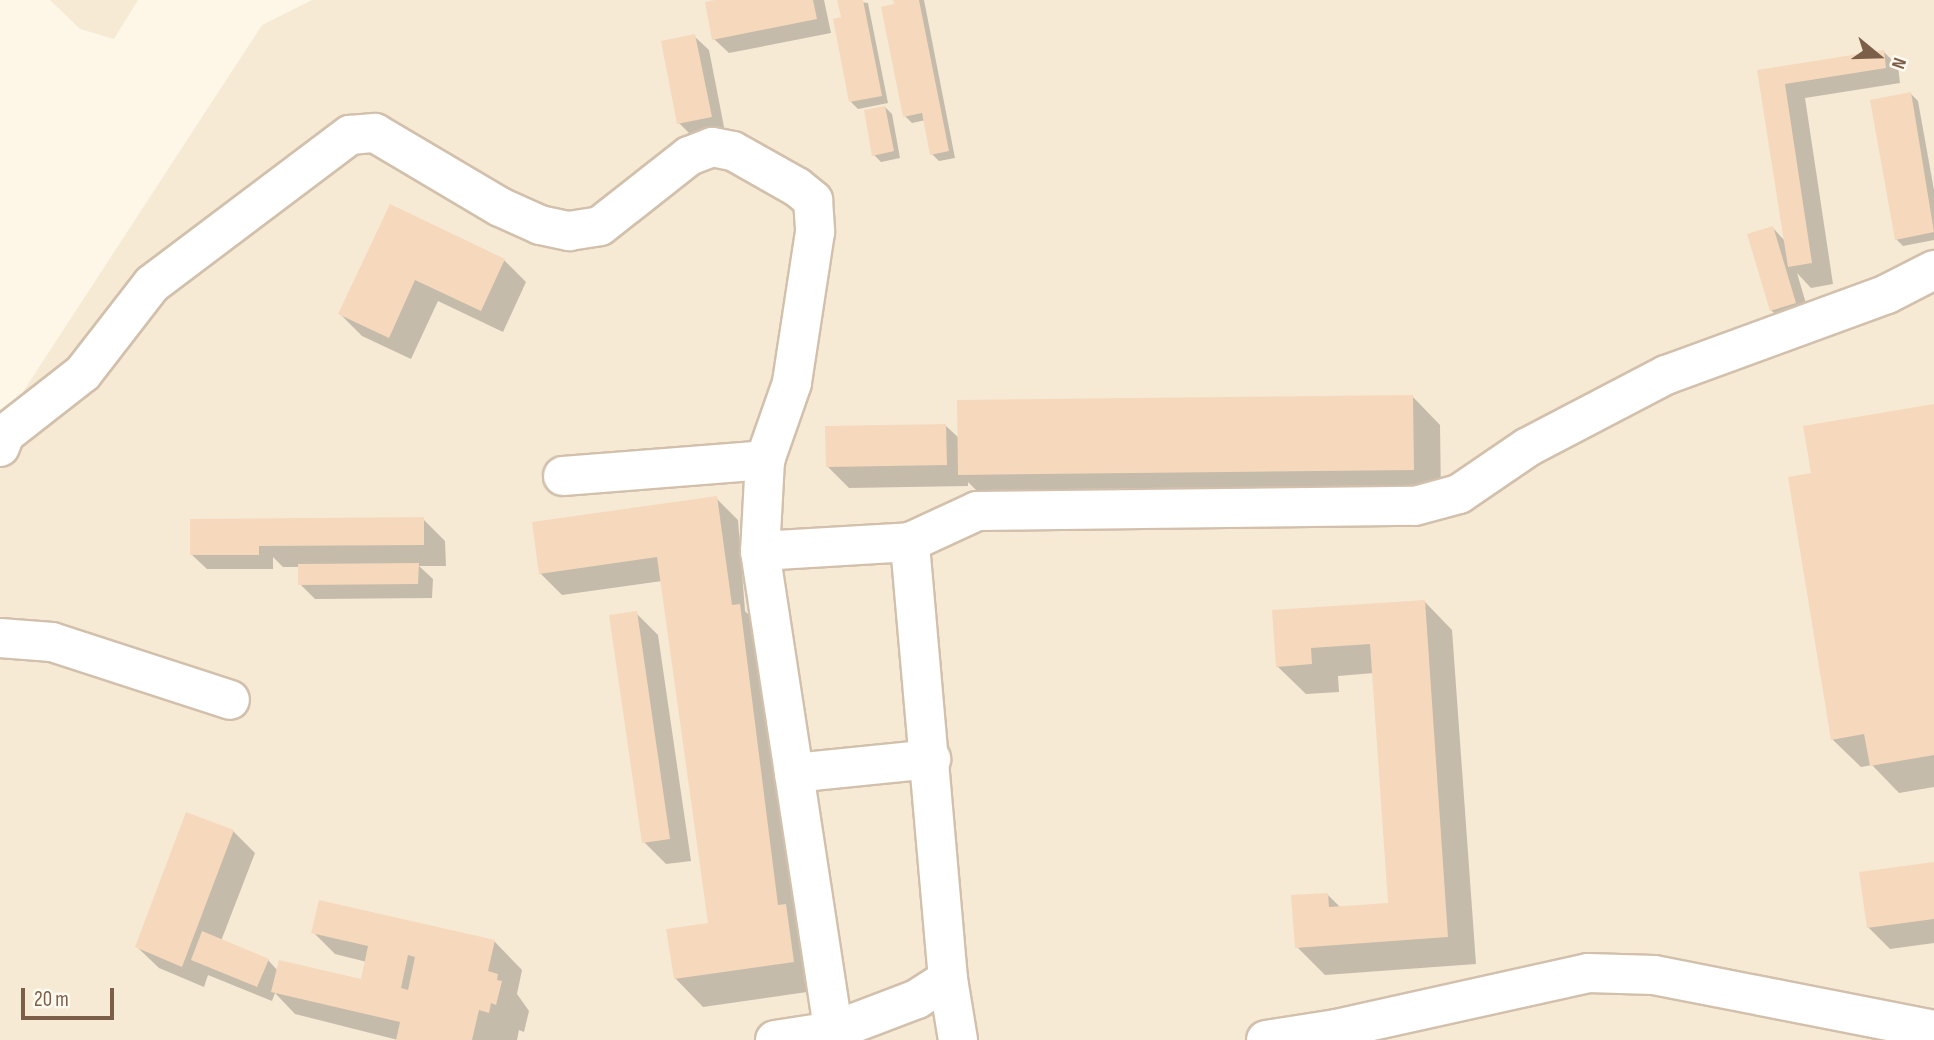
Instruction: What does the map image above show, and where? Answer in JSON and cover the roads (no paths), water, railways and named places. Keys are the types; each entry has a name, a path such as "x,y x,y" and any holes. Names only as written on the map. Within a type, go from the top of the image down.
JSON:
{"street":[{"path":"0,447 5,435 83,373 152,284 350,135 375,133 500,206 540,225 569,231 600,226 689,156 712,147 733,151 797,187 813,200 815,232 792,383 765,460 760,551 834,1036"},
{"path":"760,551 911,542 977,511 1415,506 1459,494 1528,447 1666,375 1887,294 1934,270"},
{"path":"563,476 765,460"},
{"path":"911,542 948,979 958,1040"},
{"path":"0,638 52,642 230,700"},
{"path":"794,773 931,759"},
{"path":"1266,1040 1350,1026 1588,973 1654,975 1934,1030"},
{"path":"775,1040 834,1036 917,999 948,979"}]}
